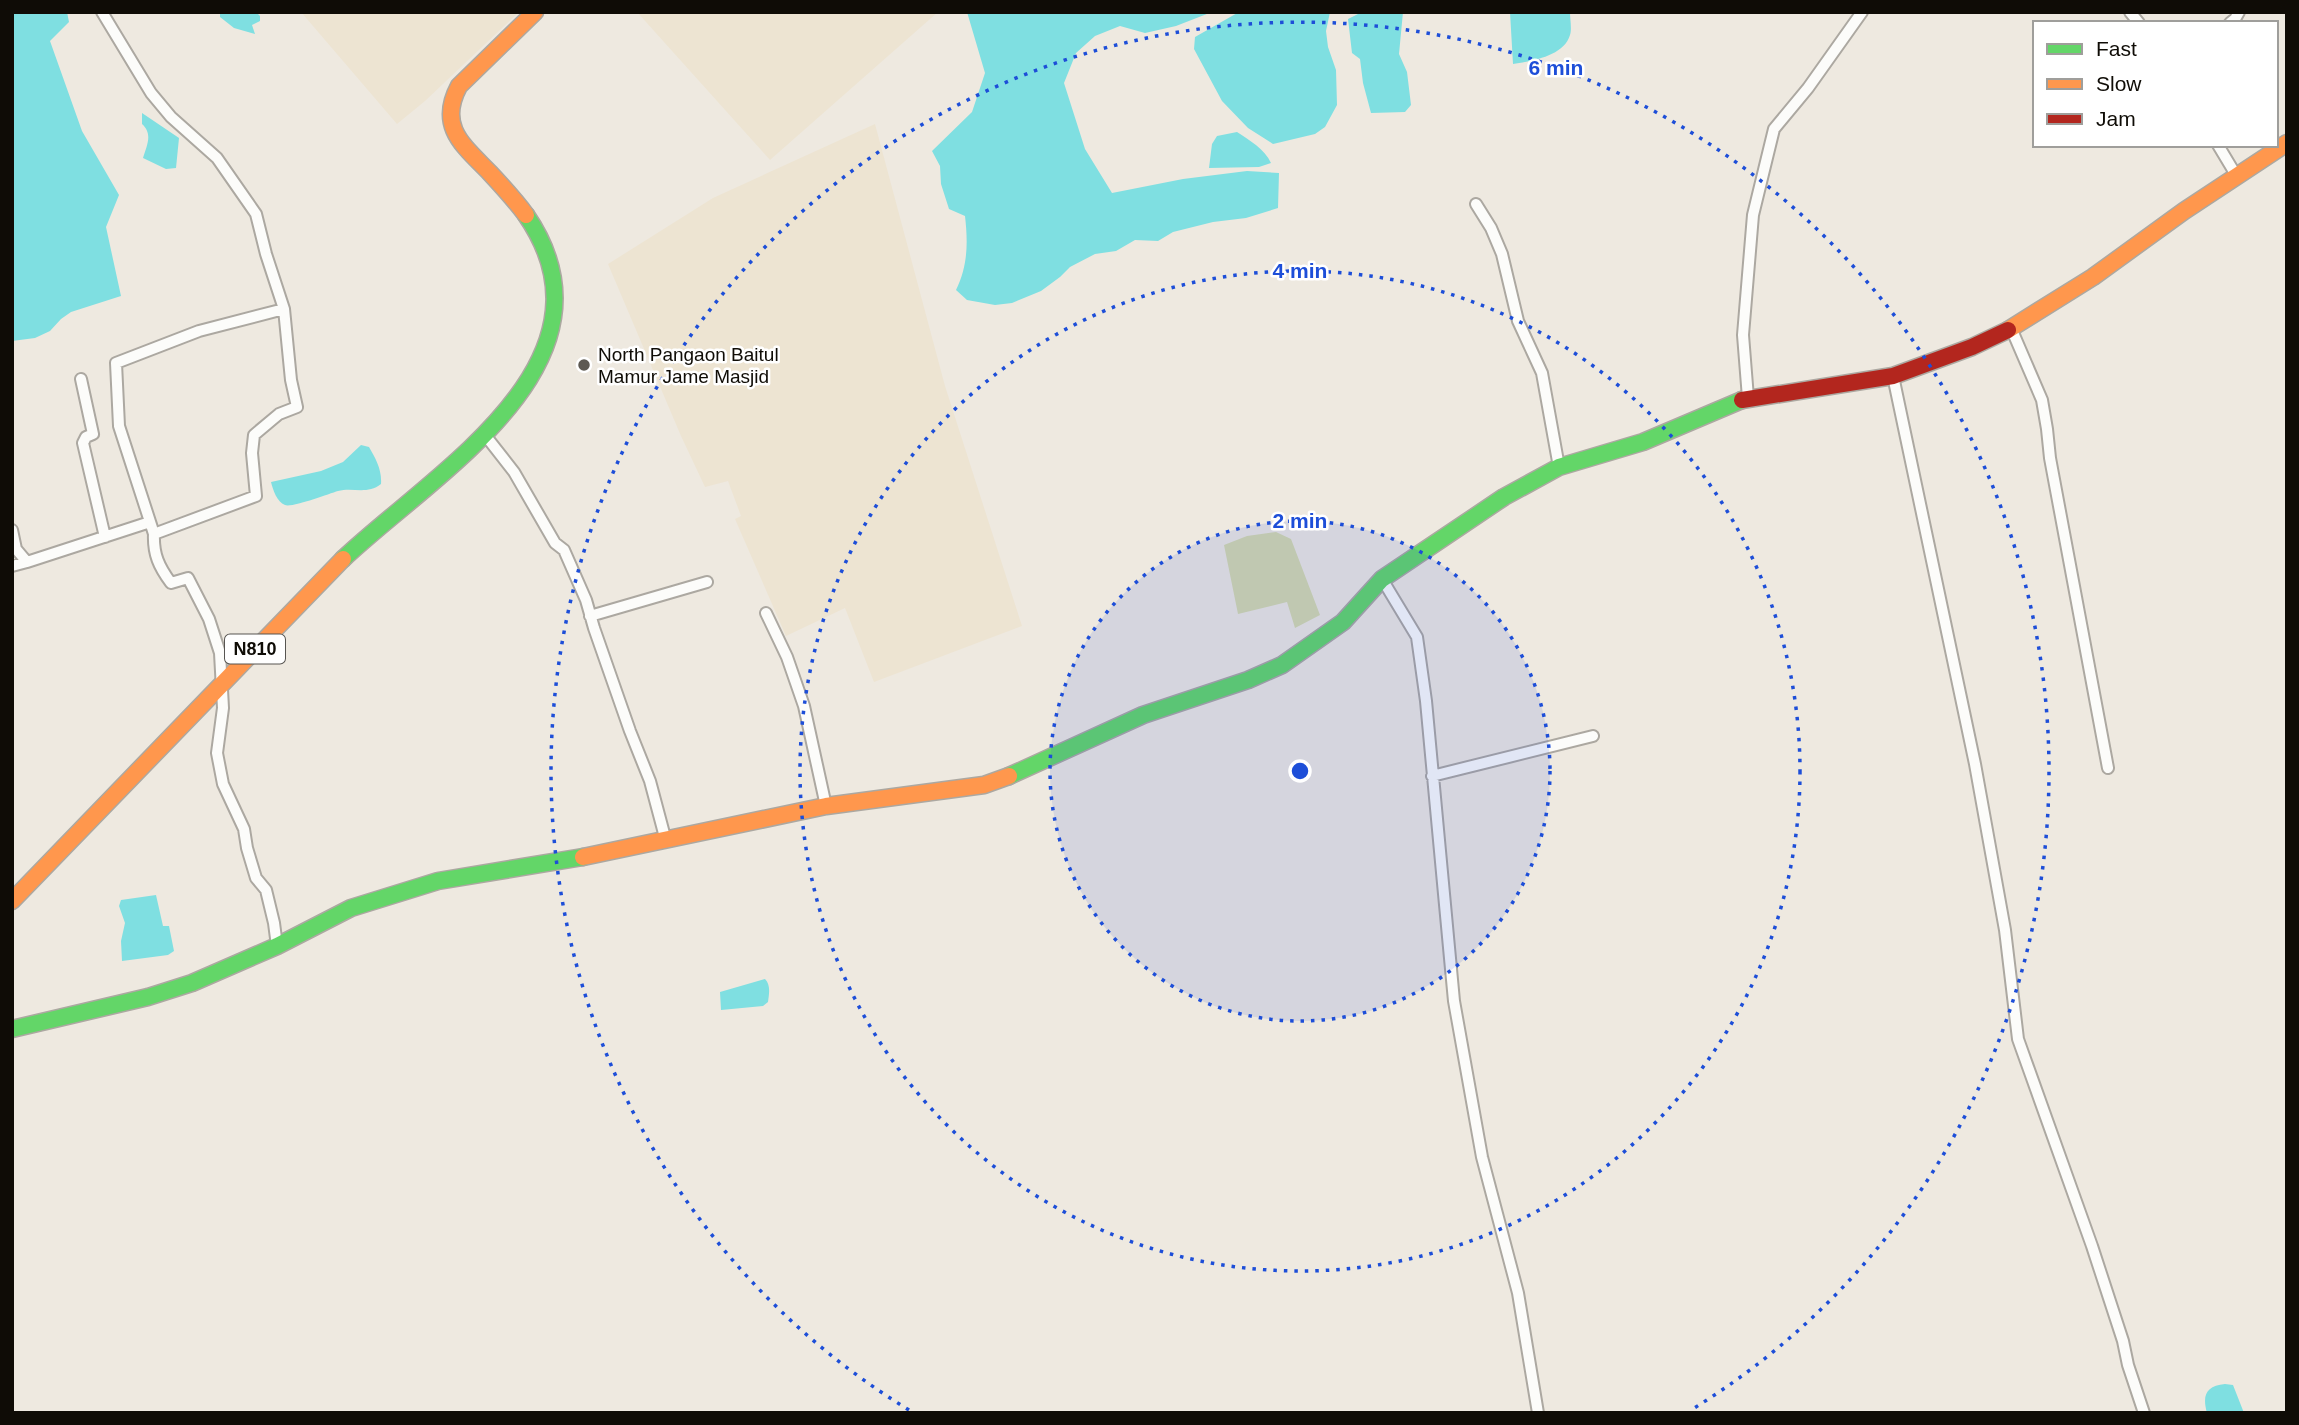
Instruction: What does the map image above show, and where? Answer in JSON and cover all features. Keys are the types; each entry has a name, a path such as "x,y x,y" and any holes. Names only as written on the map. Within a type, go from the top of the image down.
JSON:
{"main road":[{"name":"N810","path":"535,12 459,86 451,100 449,113 452,128 459,141 532,220 553,256"},
{"name":"N810","path":"12,901 353,550 485,435 538,375 550,351 559,310 560,288 553,256 543,224 473,145 464,130 461,111 467,94 553,12"},
{"path":"12,1028 148,997 192,983 277,946 323,920 351,908 438,881 607,853 827,806 984,785 1003,779 1143,715 1248,680 1282,665 1343,622 1382,579 1504,496 1559,467 1643,442 1748,398 1892,376 1972,347 2011,328 2093,277 2236,175 2287,143"}],"street":[{"path":"102,12 151,93 172,117 217,158 257,214 266,254 284,309 291,380 297,407 279,414 254,435 256,496 154,534"},
{"path":"1748,398 1743,335 1753,215 1774,129 1808,88 1862,12"},
{"path":"2219,147 2236,175"},
{"path":"1476,204 1491,228 1502,254 1518,321 1542,373 1559,467"},
{"path":"277,946 266,890 256,878 244,829 223,784 218,753 223,708 220,653 209,619 188,578 171,583 160,569 153,548 154,534 119,426 116,363 199,331 284,309"},
{"path":"2011,328 2042,400 2050,458 2108,768"},
{"path":"1892,376 1975,764 2005,930 2018,1039 2092,1247 2144,1413"},
{"path":"81,379 93,434 86,437 83,443 105,537"},
{"path":"485,435 514,472 555,543 564,550 586,600 630,732 650,781 666,841"},
{"path":"12,566 150,522"},
{"path":"12,530 16,549 27,562"},
{"path":"1382,579 1417,637 1426,701 1454,1000 1482,1157 1518,1293 1538,1413"},
{"path":"590,616 708,582"},
{"path":"766,613 787,657 804,706 827,806"},
{"path":"1432,776 1593,736"}],"shaded area":[{"path":"301,12 519,12 397,124"},
{"path":"637,12 938,12 770,160"},
{"path":"875,124 945,386 1022,626 874,682 845,608 786,636 735,519 741,516 728,481 705,487 608,264 713,198"}],"green space":[{"path":"1276,532 1291,539 1320,615 1295,628 1287,602 1238,614 1224,545 1247,536"}],"water":[{"path":"12,12 67,12 69,22 50,41 82,131 119,195 106,227 121,296 71,312 50,331 35,338 12,341"},
{"path":"220,12 256,12 260,21 252,25 255,34 234,28 220,17"},
{"path":"967,12 1212,12 1176,26 1145,33 1120,26 1095,36 1076,53 1064,83 1085,149 1112,193 1183,179 1247,171 1279,173 1278,208 1246,218 1213,222 1173,232 1158,241 1135,240 1116,251 1095,254 1070,267 1041,291 1012,303 995,305 967,300 956,290 966,254 965,216 949,209 941,184 940,166 932,151 972,112 985,73"},
{"path":"1239,12 1330,12 1326,31 1336,70 1337,105 1325,127 1315,134 1273,144 1248,128 1222,101 1194,49 1195,37"},
{"path":"1368,12 1403,12 1399,54 1407,72 1411,105 1405,112 1371,113 1360,59 1352,53 1348,19"},
{"path":"1510,12 1570,12 1571,27 1567,42 1554,53 1513,64"},
{"path":"142,113 179,138 176,168 166,169 143,158 148,136 142,124"},
{"path":"1237,132 1261,149 1271,163 1259,167 1209,168 1212,144 1217,136"},
{"path":"361,445 369,447 374,456 381,484 365,490 338,491 289,505 278,499 271,482 321,471 343,462"},
{"path":"156,895 163,926 169,926 174,951 168,955 122,961 121,941 125,923 119,906 121,900"},
{"path":"765,979 769,993 768,1002 763,1006 721,1010 720,992"},
{"path":"2233,1385 2244,1413 2207,1413 2207,1392 2213,1387"}],"traffic: fast":[{"path":"343,559 468,451 507,409 537,366 553,319 551,268 526,215"},
{"path":"1009,776 1143,715 1248,680 1282,665 1343,622 1382,579 1504,497 1559,467 1643,442 1742,400"},
{"path":"12,1029 148,997 192,983 277,946 351,908 438,881 583,857"}],"traffic: slow":[{"path":"526,215 463,144 452,124 451,113 459,86 535,12"},
{"path":"2008,330 2093,277 2184,211 2287,143"},
{"path":"12,901 343,559"},
{"path":"583,857 826,806 984,785 1009,776"}],"traffic: jam":[{"path":"1742,400 1893,376 1972,347 2008,330"}],"place":[{"name":"North Pangaon Baitul Mamur Jame Masjid","path":"584,365"}]}
